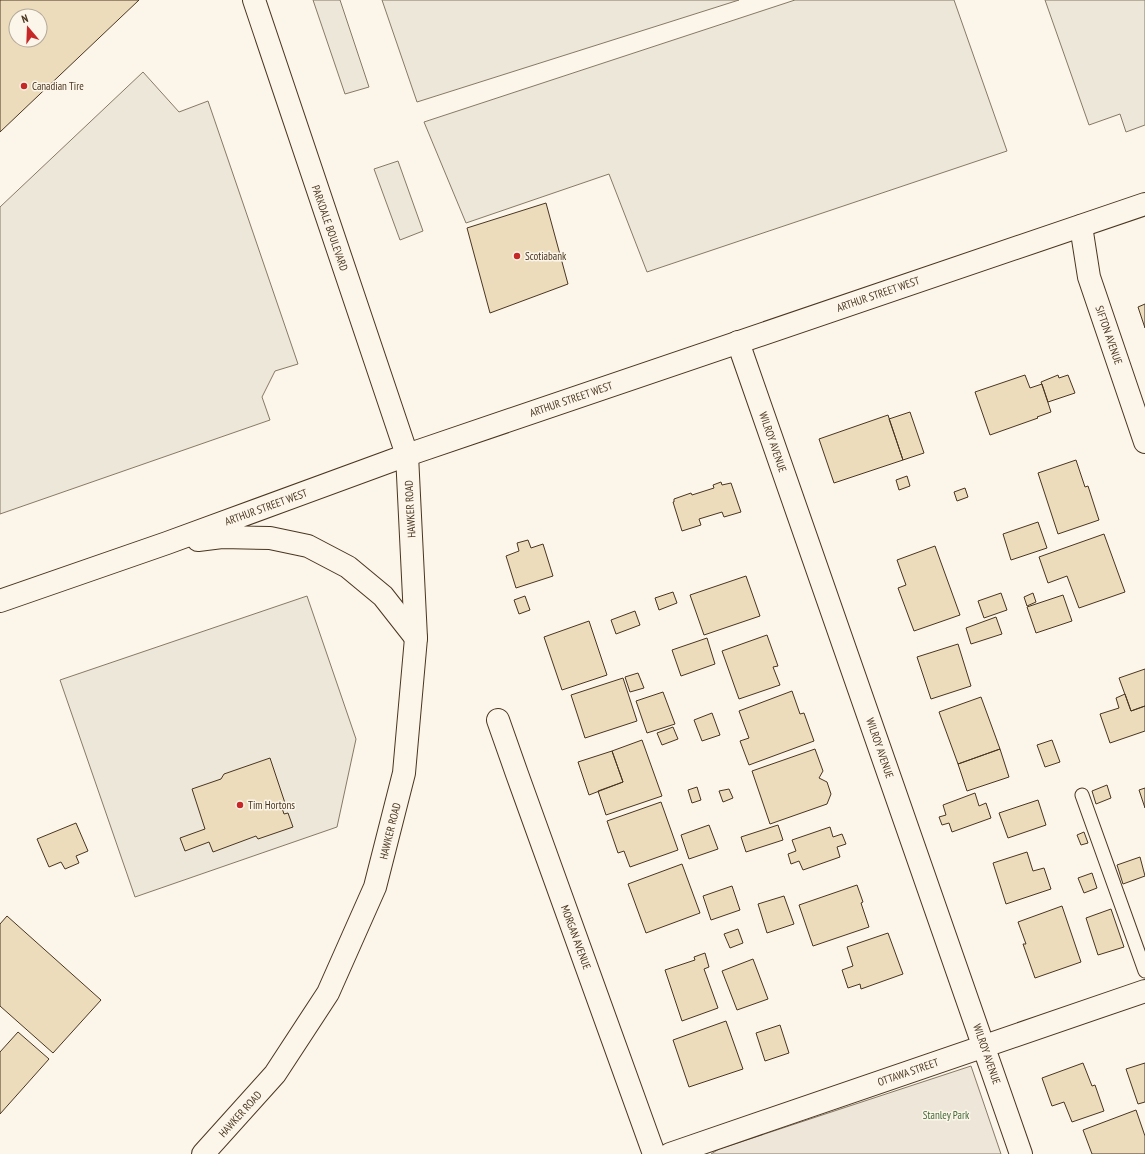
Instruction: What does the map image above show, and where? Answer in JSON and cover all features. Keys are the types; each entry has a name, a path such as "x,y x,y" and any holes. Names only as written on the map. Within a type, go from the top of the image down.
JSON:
{"street":[{"name":"PARKDALE BOULEVARD","path":"254,0 407,455"},
{"name":"ARTHUR STREET WEST","path":"0,601 167,543 407,455 1145,204"},
{"name":"SIFTON AVENUE","path":"1080,226 1089,277 1143,429"},
{"name":"WILROY AVENUE","path":"738,342 1021,1154"},
{"name":"HAWKER ROAD","path":"203,1154 275,1074 328,993 375,887 404,773 416,638 407,455"},
{"path":"167,543 222,537 270,538 308,546 348,567 383,596 416,638"},
{"name":"MORGAN AVENUE","path":"498,720 654,1154"},
{"name":"OTTAWA STREET","path":"670,1154 1145,990"}],"lane":[{"path":"1082,795 1145,972"}],"green space":[{"name":"Stanley Park","path":"971,1066 1001,1154 711,1154 719,1149"}],"shaded area":[{"path":"313,0 340,0 369,87 345,94"},
{"path":"382,0 739,0 417,102"},
{"path":"795,0 954,0 1007,151 647,272 609,174 466,223 424,122"},
{"path":"1045,0 1145,0 1145,125 1126,132 1120,114 1089,125"},
{"path":"143,72 179,112 208,101 298,364 275,371 262,397 270,420 0,514 0,207"},
{"path":"398,161 423,231 400,240 374,169"},
{"path":"307,596 356,739 337,827 135,897 60,680"}],"building":[{"name":"Canadian Tire","path":"0,0 139,0 0,132"},
{"name":"Scotiabank","path":"546,203 568,284 490,313 467,228"},
{"path":"1145,304 1145,328 1138,307"},
{"path":"1025,375 1030,388 1042,384 1051,412 990,435 975,392"},
{"path":"1058,375 1059,378 1068,375 1075,393 1048,402 1041,382"},
{"path":"910,412 924,453 903,460 889,419"},
{"path":"888,415 903,460 834,483 819,439"},
{"path":"1076,460 1085,487 1088,486 1099,520 1058,534 1038,473"},
{"path":"907,476 910,486 899,490 896,480"},
{"path":"721,482 722,485 731,483 741,512 724,517 722,512 699,519 701,525 682,531 673,502 674,499 691,493 692,495 714,488 713,485"},
{"path":"965,488 968,497 957,501 954,492"},
{"path":"1038,522 1047,548 1011,560 1003,534"},
{"path":"1104,534 1125,592 1079,608 1067,576 1048,583 1039,557"},
{"path":"528,540 531,548 543,544 553,576 516,588 506,556 519,551 517,543"},
{"path":"935,546 960,615 914,631 898,588 906,585 897,560"},
{"path":"746,576 760,616 704,635 690,595"},
{"path":"673,592 677,603 659,610 655,598"},
{"path":"1001,593 1007,610 984,618 978,601"},
{"path":"1033,593 1036,602 1027,606 1024,597"},
{"path":"1063,595 1072,621 1036,633 1027,607"},
{"path":"525,596 530,610 519,614 514,600"},
{"path":"635,611 640,625 616,634 611,620"},
{"path":"996,617 1002,634 971,644 966,628"},
{"path":"589,621 607,675 562,690 544,637"},
{"path":"767,635 778,666 773,667 780,685 739,699 722,651"},
{"path":"707,638 715,664 681,676 672,650"},
{"path":"958,644 971,686 931,699 917,657"},
{"path":"1145,669 1145,706 1131,711 1119,678"},
{"path":"638,673 644,688 630,692 625,677"},
{"path":"623,678 637,721 585,738 571,695"},
{"path":"792,691 800,714 804,713 814,741 749,765 740,741 749,738 739,711"},
{"path":"663,692 675,724 647,733 636,701"},
{"path":"1125,694 1131,711 1145,706 1145,731 1110,743 1100,714 1119,708 1116,698"},
{"path":"981,697 1000,749 958,764 939,712"},
{"path":"712,713 720,735 702,741 694,720"},
{"path":"673,727 678,739 662,745 657,733"},
{"path":"642,740 662,796 606,815 598,791 623,782 612,751"},
{"path":"1052,740 1060,762 1045,767 1037,745"},
{"path":"815,749 823,771 819,778 827,782 831,794 827,804 770,824 752,771"},
{"path":"1000,749 1009,777 967,791 958,764"},
{"path":"612,751 623,782 589,795 578,762"},
{"name":"Tim Hortons","path":"270,758 285,803 282,808 284,814 288,813 293,827 258,839 256,836 213,852 209,842 185,851 180,838 205,829 192,789 221,779 224,774"},
{"path":"1107,785 1111,798 1096,804 1092,791"},
{"path":"697,787 701,800 692,803 688,790"},
{"path":"1145,788 1145,808 1139,790"},
{"path":"729,789 733,798 723,802 719,791"},
{"path":"975,793 979,806 986,803 991,818 952,832 949,823 942,825 939,817 946,815 943,805"},
{"path":"1038,800 1046,825 1008,838 999,813"},
{"path":"661,802 678,850 630,867 624,851 618,853 607,821"},
{"path":"76,823 88,851 76,856 79,863 65,869 61,862 49,867 37,839"},
{"path":"709,825 718,849 689,859 681,835"},
{"path":"778,825 783,840 746,852 741,837"},
{"path":"830,827 833,837 842,834 846,844 837,847 840,857 803,870 799,861 791,864 788,854 796,851 792,840"},
{"path":"1084,832 1088,843 1081,845 1077,835"},
{"path":"1027,852 1033,871 1044,868 1051,889 1006,904 993,863"},
{"path":"1140,857 1145,876 1123,884 1117,865"},
{"path":"682,864 700,913 646,933 628,884"},
{"path":"1092,873 1097,888 1084,893 1078,878"},
{"path":"857,885 869,927 813,946 799,905"},
{"path":"732,886 740,910 711,920 703,896"},
{"path":"784,896 794,924 767,933 758,904"},
{"path":"1062,906 1081,962 1035,978 1023,944 1026,944 1018,922"},
{"path":"1111,909 1124,947 1098,955 1086,918"},
{"path":"7,916 101,1000 53,1053 0,1006 0,924"},
{"path":"738,929 743,943 730,948 724,934"},
{"path":"888,933 903,974 861,989 860,984 848,988 842,970 853,966 847,947"},
{"path":"705,953 709,967 704,969 718,1008 682,1021 665,970 695,960 694,957"},
{"path":"753,959 768,999 737,1010 722,971"},
{"path":"726,1021 743,1069 689,1087 673,1040"},
{"path":"780,1025 789,1053 765,1061 756,1033"},
{"path":"18,1032 49,1059 0,1114 0,1052"},
{"path":"1083,1063 1092,1086 1095,1085 1104,1111 1072,1122 1064,1102 1052,1106 1042,1078"},
{"path":"1145,1063 1145,1102 1138,1104 1126,1069"},
{"path":"1136,1110 1145,1136 1145,1154 1092,1154 1083,1130"}],"place":[{"name":"Canadian Tire","path":"24,86"},
{"name":"Scotiabank","path":"517,256"},
{"name":"Tim Hortons","path":"240,805"}]}
